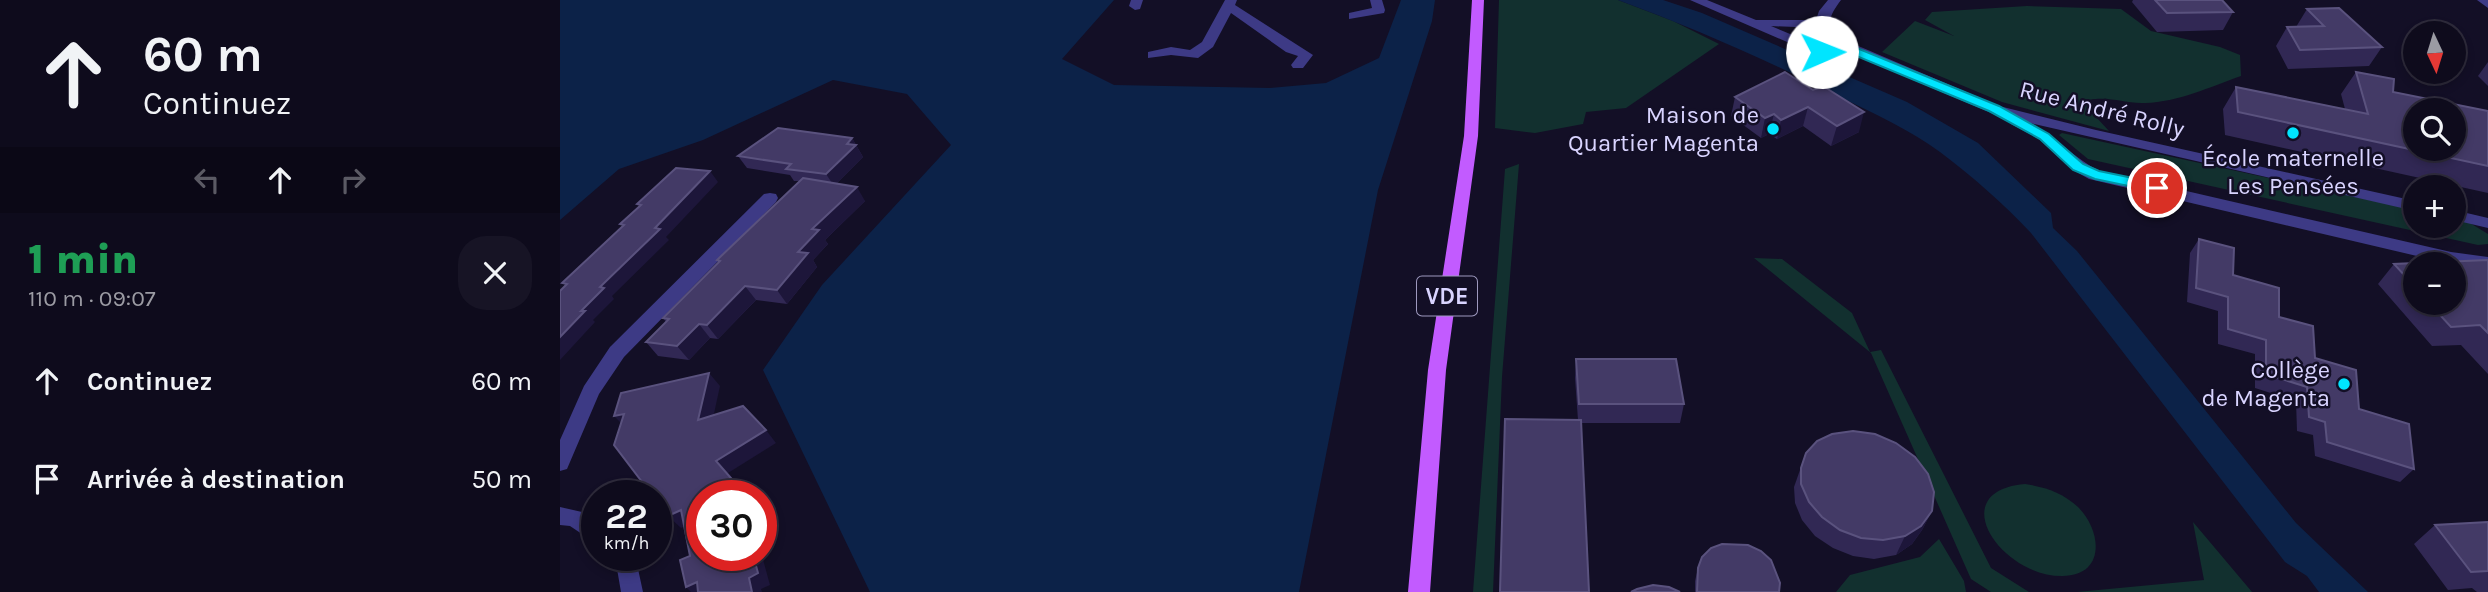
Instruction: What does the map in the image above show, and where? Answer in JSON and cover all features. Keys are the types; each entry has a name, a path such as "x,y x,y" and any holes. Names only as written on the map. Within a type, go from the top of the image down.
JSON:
{"main road":[{"name":"VDE","path":"1419,592 1437,370 1471,136 1478,0"}],"street":[{"path":"1354,16 1379,9 1376,0"},
{"path":"1696,0 1822,52 1833,53 1847,47"},
{"path":"1748,22 1824,24 1825,11 1835,0"},
{"path":"2483,0 2488,4"},
{"path":"1153,55 1171,51 1193,55 1208,44 1229,3 1292,49 1306,55 1298,65"},
{"name":"Rue André Rolly","path":"1824,24 1826,32 1837,42 1994,109 2096,135 2403,203"},
{"path":"1994,109 2044,136 2078,167 2095,175 2431,252"},
{"path":"560,463 591,391 617,352 770,198"},
{"path":"2466,218 2486,223"},
{"path":"2466,260 2488,252"},
{"path":"2466,260 2488,263"},
{"path":"560,516 575,519 581,523"},
{"path":"628,571 632,592"}],"green space":[{"path":"1499,0 1618,0 1673,21 1719,44 1626,108 1586,112 1583,124 1535,133 1495,128"},
{"path":"2027,6 2121,9 2151,31 2220,47 2240,55 2241,76 2170,100 2138,103 2089,100 2096,117 2109,131 2002,102 1882,52 1915,21 1954,36 1925,20 1932,12"},
{"path":"2062,133 2403,207 2403,228 2088,159 2059,135"},
{"path":"1519,164 1502,377 1493,592 1473,592 1505,169"},
{"path":"2466,222 2488,234 2488,244 2478,245 2446,238 2466,238"},
{"path":"1754,258 1782,259 1852,313 1870,352 1881,350 1991,568 2029,592 1991,592 1971,579 1871,353"},
{"path":"2025,484 2060,494 2078,507 2086,517 2092,528 2096,551 2086,569 2062,576 2039,572 2019,563 2001,549 1990,533 1984,516 1987,501 2001,490"},
{"path":"2193,522 2252,592 2077,592 2204,580"},
{"path":"1939,539 1964,581 1966,592 1836,592 1850,575 1920,557"}],"water":[{"path":"560,0 1114,0 1062,59 1114,85 1270,88 1326,83 1379,58 1401,0 1435,0 1432,21 1378,190 1299,592 870,592 763,370 822,285 951,145 907,94 833,80 703,140 619,169 560,220"},
{"path":"1618,0 1663,0 1702,13 1907,102 1978,143 2051,213 2053,228 2077,251 2296,523 2368,592 2319,592 2307,576 2285,562 2031,233 1952,161 1905,129 1815,84"}],"building":[{"path":"2155,0 2222,0 2233,12 2167,13"},
{"path":"2339,8 2382,47 2300,50 2287,27 2324,26 2307,9"},
{"path":"1785,72 1813,90 1823,86 1864,112 1837,126 1808,107 1781,120 1774,114 1765,118 1735,97"},
{"path":"2356,72 2394,79 2393,92 2423,98 2403,98 2403,148 2238,112 2236,87 2368,114"},
{"path":"2466,107 2488,111 2488,166 2465,161"},
{"path":"778,128 852,138 847,144 856,145 826,174 786,169 791,164 738,156"},
{"path":"676,168 710,171 655,228 660,229 600,287 604,288 560,337 560,291 567,284 562,283 624,225 620,224 641,205 637,204"},
{"path":"803,178 857,187 812,229 819,230 798,252 808,253 777,290 745,286 707,325 699,324 677,346 646,342 669,319 663,318 720,261 717,260"},
{"path":"2199,239 2234,248 2233,275 2279,288 2279,317 2313,326 2315,358 2356,370 2359,409 2409,424 2414,469 2327,442 2325,422 2309,417 2307,387 2266,374 2266,340 2228,329 2228,297 2196,288"},
{"path":"2488,260 2488,333 2480,325 2451,327 2440,315 2466,315 2466,261"},
{"path":"2394,264 2403,264 2403,274"},
{"path":"1576,359 1676,359 1684,404 1579,404"},
{"path":"709,373 698,420 743,406 766,430 716,461 733,480 686,480 686,536 681,510 672,514 672,480 641,480 614,445 624,414 614,416 621,393"},
{"path":"1505,419 1581,420 1589,592 1500,592"},
{"path":"1853,431 1875,434 1896,443 1915,457 1928,474 1934,492 1932,511 1921,526 1905,536 1883,540 1861,538 1840,530 1822,517 1809,502 1801,484 1801,468 1806,453 1817,441 1832,434"},
{"path":"2488,522 2488,571 2471,572 2435,525"},
{"path":"1722,544 1748,545 1761,551 1771,560 1780,583 1779,592 1697,592 1698,568 1702,557 1711,548"},
{"path":"686,558 686,571 758,573 749,578 752,592 698,592 697,582 686,587 680,560"},
{"path":"1653,585 1669,587 1680,592 1631,592"}],"place":[{"name":"Maison de Quartier Magenta","path":"1773,129"},
{"name":"École maternelle Les Pensées","path":"2293,133"},
{"name":"Collège de Magenta","path":"2344,384"}],"route":[{"path":"1822,52 1833,53 1847,47 1994,109 2044,136 2078,167 2095,175 2157,188"}]}
